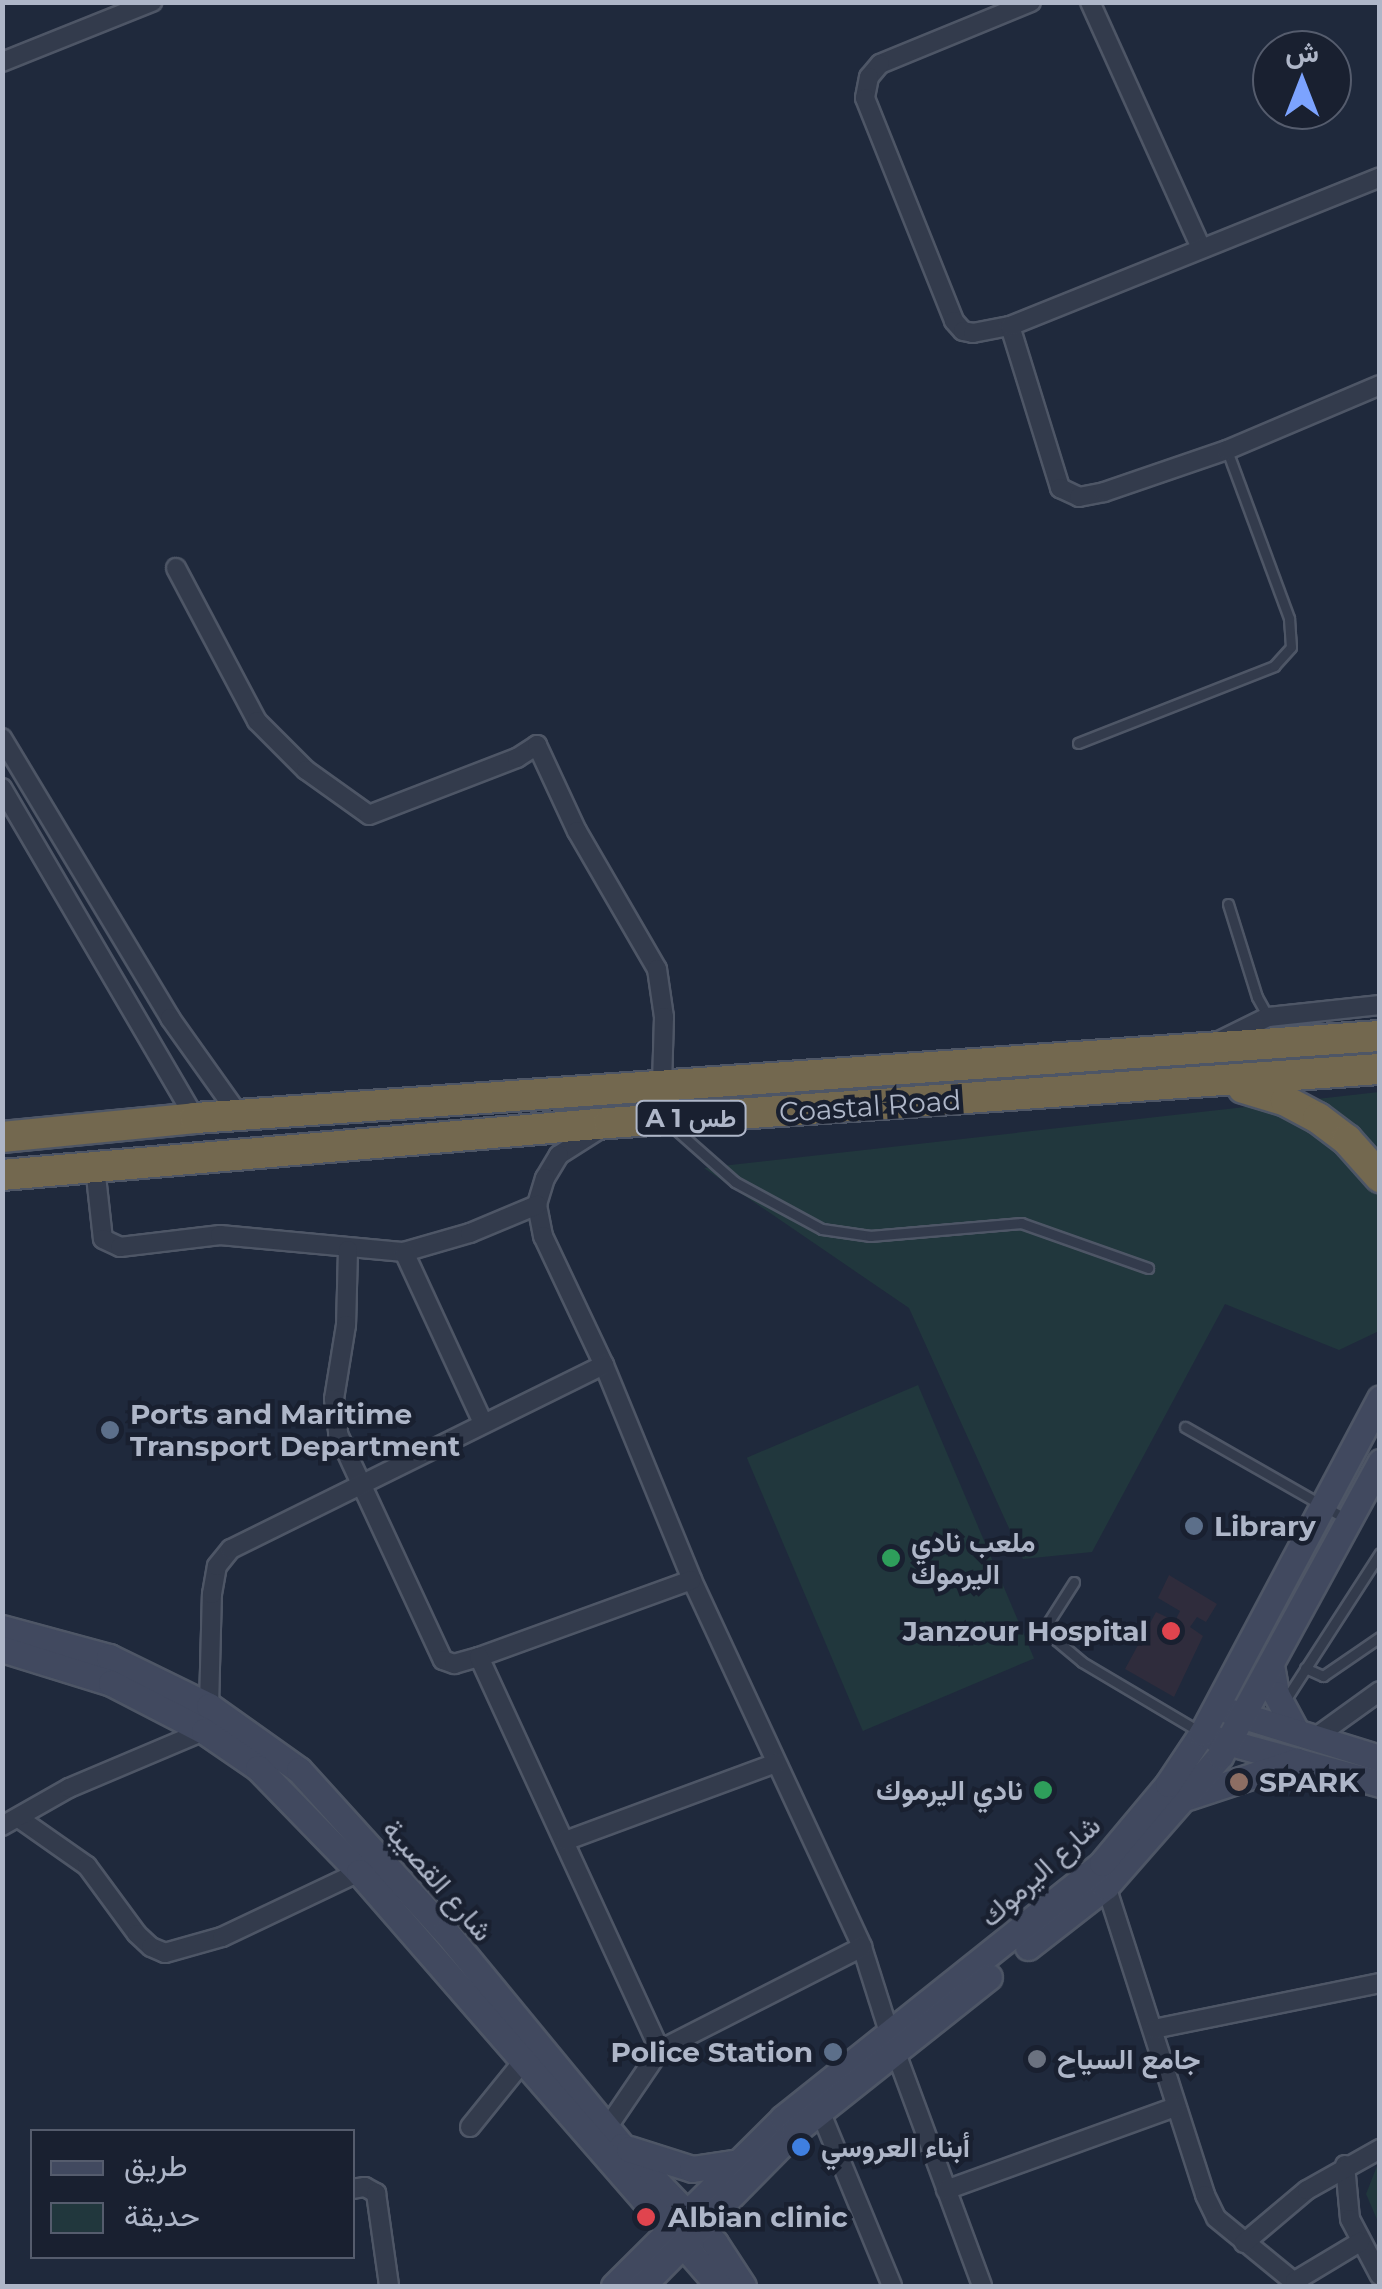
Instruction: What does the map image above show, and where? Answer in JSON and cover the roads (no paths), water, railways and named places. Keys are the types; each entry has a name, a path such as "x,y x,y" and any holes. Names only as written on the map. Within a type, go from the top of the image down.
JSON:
{"highway":[{"name":"Coastal Road","path":"2,1137 196,1118 1380,1036"},
{"name":"Coastal Road","path":"2,1174 609,1123 1215,1083 1380,1068"},
{"path":"1215,1083 1269,1095 1318,1118 1347,1140 1380,1177"}],"main road":[{"name":"شارع اليرموك","path":"614,2286 684,2230 893,2042 1102,1863 1168,1784 1202,1733 1380,1398"},
{"name":"شارع اليرموك","path":"642,2286 740,2162 783,2118 1106,1886 1188,1797 1244,1717 1380,1462"},
{"name":"شارع القصيبة","path":"2,1628 109,1656 206,1719 299,1770 446,1932 615,2137 684,2230 742,2286"},
{"path":"2,1649 206,1719 359,1872 524,2060 684,2230 720,2286"},
{"path":"1270,1664 1282,1704 1306,1734"},
{"path":"1216,1707 1380,1758"},
{"path":"1202,1733 1227,1744 1380,1784"},
{"path":"1188,1797 1297,1761"},
{"path":"615,2137 692,2169 740,2162"}],"street":[{"path":"2,62 152,2"},
{"path":"1031,2 880,64 869,77 865,98 954,321 964,331 1010,326 1200,246 1380,177"},
{"path":"1090,2 1200,246"},
{"path":"1010,326 1048,459 1060,488 1068,494 1104,492 1227,450 1380,385"},
{"path":"176,568 258,721 306,770 369,815 517,758 536,746 577,831 658,969 664,1018 662,1086"},
{"path":"2,738 170,1018 239,1115"},
{"path":"2,788 196,1118"},
{"path":"1208,1048 1268,1017 1380,1006"},
{"path":"609,1123 559,1155 545,1178 537,1206 542,1236 604,1365 692,1580 862,1948 982,2286"},
{"path":"94,1167 98,1223 102,1239 110,1246 220,1235 348,1250 404,1252 470,1233 537,1206"},
{"path":"348,1250 346,1325 334,1417 440,1656 454,1664 692,1580"},
{"path":"404,1252 483,1423"},
{"path":"359,1872 222,1937 165,1953 151,1948 137,1934 87,1866 12,1822 206,1719 217,1566 244,1539 604,1365"},
{"path":"479,1656 660,2050"},
{"path":"1306,1734 1380,1691"},
{"path":"564,1840 776,1763"},
{"path":"1106,1886 1154,2028 1175,2107 1216,2218 1297,2284 1360,2242"},
{"path":"615,2137 660,2050 862,1948"},
{"path":"1154,2028 1380,1984"},
{"path":"470,2127 524,2060"},
{"path":"946,2190 1175,2107"},
{"path":"820,2111 892,2286"},
{"path":"1244,2243 1306,2190 1345,2165 1380,2150"},
{"path":"1345,2165 1350,2220 1380,2276"},
{"path":"355,2189 365,2187 376,2193 390,2286"}],"lane":[{"path":"1078,743 1274,666 1291,647 1289,618 1227,450"},
{"path":"1228,904 1257,997 1268,1017"},
{"path":"664,1119 734,1182 822,1229 870,1236 1021,1223 1148,1268"},
{"path":"1185,1427 1348,1520"},
{"path":"1282,1704 1380,1553"},
{"path":"1074,1582 1046,1626 1056,1640 1082,1662 1202,1733"},
{"path":"1304,1668 1323,1676 1380,1637"}],"place":[{"name":"Ports and Maritime Transport Department","path":"110,1430"},
{"name":"Library","path":"1194,1526"},
{"name":"ملعب نادي اليرموك","path":"891,1558"},
{"name":"Janzour Hospital","path":"1171,1631"},
{"name":"SPARK","path":"1239,1782"},
{"name":"نادي اليرموك","path":"1043,1790"},
{"name":"Police Station","path":"833,2052"},
{"name":"جامع السياح","path":"1037,2059"},
{"name":"أبناء العروسي","path":"801,2147"},
{"name":"Albian clinic","path":"646,2217"}]}
